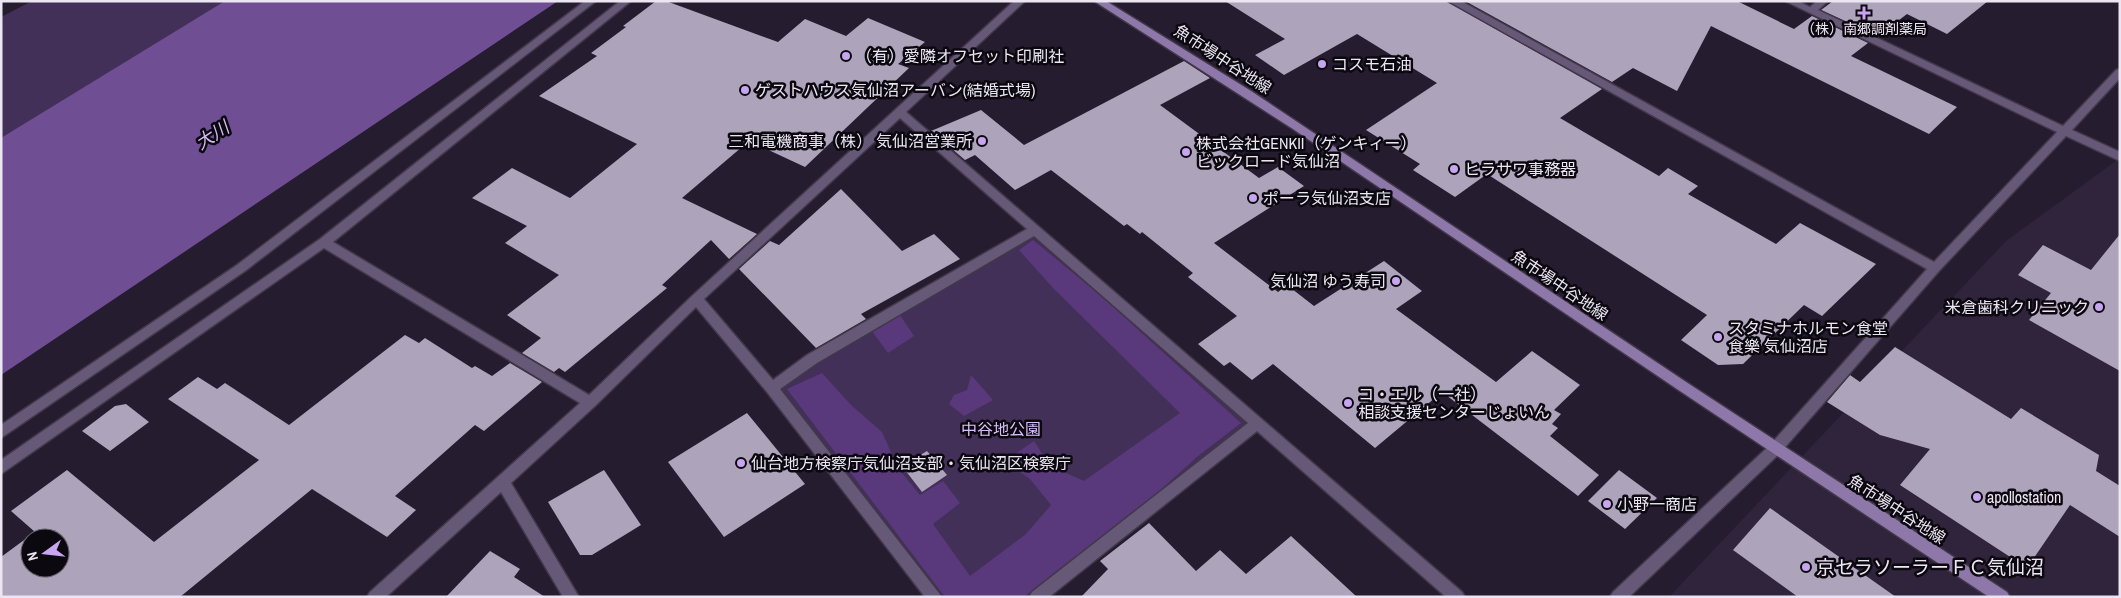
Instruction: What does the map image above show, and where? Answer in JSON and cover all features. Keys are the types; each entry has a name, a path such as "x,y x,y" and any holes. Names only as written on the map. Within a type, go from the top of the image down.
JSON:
{"street":[{"path":"1,432 241,268 591,1"},
{"path":"1,468 324,242 626,1"},
{"path":"375,597 590,402 696,299 1020,1"},
{"name":"魚市場中谷地線","path":"1098,1 1280,116 1775,449 2002,597"},
{"path":"1790,1 2120,157"},
{"path":"1811,11 1823,1"},
{"path":"1459,2 1936,268"},
{"path":"1618,597 1775,449 1936,268 2120,72"},
{"path":"900,112 1256,424 1457,597"},
{"path":"772,388 812,359 1035,230"},
{"path":"324,242 590,402"},
{"path":"696,299 772,388 934,597"},
{"path":"1037,597 1256,424"},
{"path":"502,481 571,597"}],"shaded area":[{"path":"2120,158 2120,597 1669,597 2006,241"},
{"path":"1033,240 1101,296 1241,423 1198,456 1122,525 1058,570 1024,597 945,597 787,389 822,373 851,405 882,432 898,468 920,495 943,481 960,503 933,524 970,576 1026,534 1051,505 1030,479 1005,461 1034,441 1050,466 1084,481 1180,413 1054,289 1019,250"},
{"path":"900,315 914,336 888,353 872,331"},
{"path":"971,375 993,400 964,416 949,404 954,395 967,390"}],"green space":[{"path":"32,1 231,1 1,143 1,17"},
{"name":"中谷地公園","path":"1035,235 1249,423 1030,597 942,597 820,439 778,389 864,333"}],"water":[{"name":"大川","path":"225,1 558,1 1,375 1,138"}],"building":[{"path":"656,1 666,1 778,42 805,19 846,36 868,18 925,42 898,64 909,68 805,167 749,141 682,198 757,234 729,259 711,240 662,285 667,288 565,372 559,368 554,372 522,353 541,338 507,315 559,275 505,243 527,226 472,198 512,168 570,198 637,144 539,96 597,56 591,53 626,27 623,26"},
{"path":"1225,1 1446,1 1602,89 1560,118 1659,176 1668,168 1698,186 1688,194 1776,244 1800,223 1876,264 1822,316 1804,305 1743,364 1718,365 1681,340 1707,315 1487,174 1455,197 1413,170 1420,164 1366,130 1437,83 1357,34 1284,75 1255,55 1285,39"},
{"path":"1465,1 1737,1 1794,29 1812,16 1868,43 1851,56 1957,107 1929,134 1711,26 1677,91 1633,68 1612,82"},
{"path":"1833,1 1988,1 1947,34 1907,14 1878,36 1821,10"},
{"path":"1184,61 1210,78 1160,105 1259,178 1278,167 1304,186 1214,243 1278,292 1287,285 1314,306 1384,261 1422,291 1396,309 1496,382 1532,351 1580,385 1554,410 1561,414 1552,424 1558,428 1550,436 1599,475 1578,496 1442,392 1375,448 1273,364 1252,380 1230,362 1224,366 1198,344 1237,316 1188,277 1193,273 1142,232 1140,234 1127,224 1124,226 1051,170 1015,190 975,155 965,160 931,131 981,110 1024,145"},
{"path":"841,189 902,251 934,234 960,259 861,314 866,319 816,348 739,269 770,241 779,245"},
{"path":"2120,234 2120,371 2029,320 2051,293 2018,275 2043,245 2091,270"},
{"path":"405,335 419,343 425,338 472,368 475,366 492,376 510,363 542,382 484,431 475,425 395,496 416,510 387,537 312,489 180,597 1,597 1,557 20,543 20,578 70,578 70,528 30,528 11,511 67,470 154,542 259,460 168,399 198,377 217,389 225,383 289,425"},
{"path":"1895,347 2011,419 2021,408 2099,455 2096,471 2120,486 2120,537 2070,505 2027,568 1900,485 1930,449 1880,435 1827,402 1850,375 1860,382"},
{"path":"126,404 149,422 110,451 82,431 115,406"},
{"path":"747,413 805,484 724,537 668,462"},
{"path":"927,451 947,475 922,492 902,466"},
{"path":"604,470 641,525 592,555 580,555 548,502"},
{"path":"1619,470 1657,498 1625,529 1588,501"},
{"name":"京セラソーラーＦＣ気仙沼","path":"1770,508 1896,597 1798,597 1733,550"},
{"path":"1149,523 1196,571 1220,550 1246,574 1291,536 1357,597 1081,597 1108,569 1100,561"},
{"path":"490,551 520,569 514,577 545,597 446,597"}],"place":[{"name":"（株）南郷調剤薬局","path":"1864,13"},
{"name":"（有）愛隣オフセット印刷社","path":"846,56"},
{"name":"コスモ石油","path":"1322,64"},
{"name":"ゲストハウス気仙沼アーバン(結婚式場)","path":"745,90"},
{"name":"三和電機商事（株） 気仙沼営業所","path":"982,141"},
{"name":"株式会社GENKII（ゲンキィー） ビックロード気仙沼","path":"1186,152"},
{"name":"ヒラサワ事務器","path":"1454,169"},
{"name":"ポーラ気仙沼支店","path":"1253,198"},
{"name":"気仙沼 ゆう寿司","path":"1396,281"},
{"name":"米倉歯科クリニック","path":"2099,307"},
{"name":"スタミナホルモン食堂 食樂 気仙沼店","path":"1718,337"},
{"name":"コ・エル（一社） 相談支援センターじょいん","path":"1348,403"},
{"name":"仙台地方検察庁気仙沼支部・気仙沼区検察庁","path":"741,463"},
{"name":"apollostation","path":"1977,497"},
{"name":"小野一商店","path":"1607,504"},
{"name":"京セラソーラーＦＣ気仙沼","path":"1806,567"}]}
